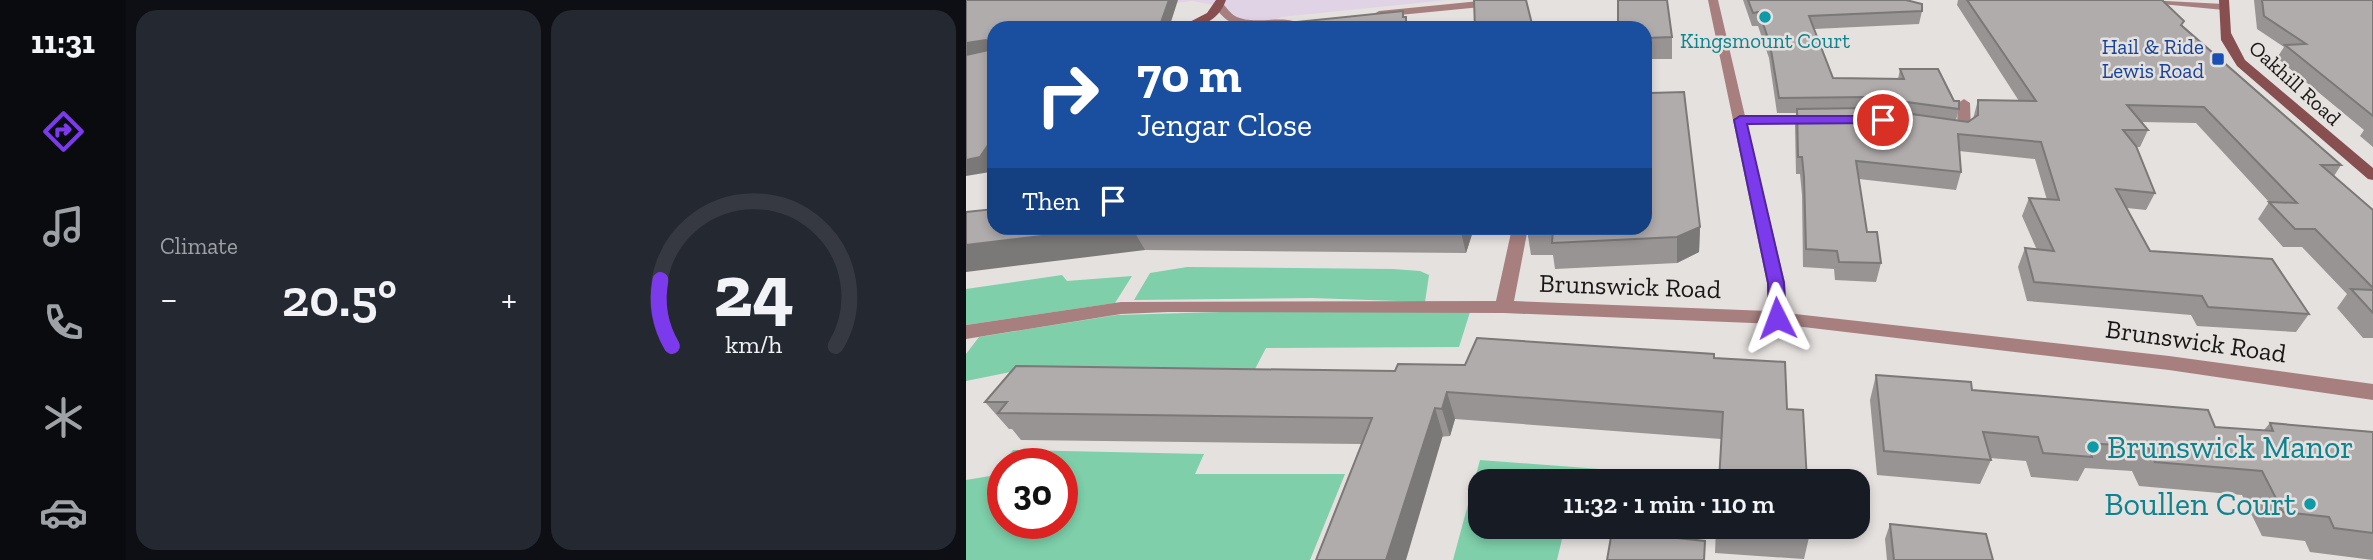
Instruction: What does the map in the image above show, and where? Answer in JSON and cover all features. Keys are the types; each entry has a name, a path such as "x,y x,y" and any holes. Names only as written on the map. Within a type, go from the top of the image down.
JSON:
{"street":[{"path":"1361,16 1522,0"},
{"path":"1713,0 1776,283 1777,318"},
{"path":"2151,0 2224,3"},
{"path":"1199,21 1208,17 1220,3 1232,19 1242,21"},
{"name":"Oakhill Road","path":"2224,3 2223,34 2229,48 2241,63 2373,177"},
{"path":"1938,127 1964,132 1964,103"},
{"path":"1740,120 1838,119"},
{"path":"1504,307 1519,235"},
{"name":"Brunswick Road","path":"966,332 1121,308 1168,306 1504,307 1777,318 2156,361 2373,392"}],"shaded area":[{"path":"1097,0 1447,0 1281,17 1274,21 1232,19 1219,6 1192,1 1093,13"}],"green space":[{"path":"1187,267 1393,269 1420,271 1429,275 1425,302 1312,298 1134,300 1150,273"},
{"path":"1062,275 1067,281 1132,276 1115,303 966,325 966,289"},
{"path":"1222,312 1470,312 1459,347 1266,348 1254,371 1030,368 966,381 966,354 979,337 1117,315"},
{"path":"1078,451 1204,454 1195,474 1345,474 1310,560 966,560 966,480 987,476 987,539 1078,539"},
{"path":"1480,460 1599,469 1478,469"},
{"path":"1468,504 1468,539 1562,539 1557,560 1453,560"}],"building":[{"path":"966,0 1169,0 1162,21 987,21 987,41 966,43"},
{"path":"1474,0 1526,0 1531,21 1475,21"},
{"path":"1618,0 1667,0 1672,37 1652,38 1652,21 1618,21"},
{"path":"1748,0 1906,0 1922,4 1922,11 1809,16 1833,78 1904,79 1900,69 1938,69 1954,101 1959,101 1959,109 1869,97 1779,98 1770,44 1759,12 1753,13"},
{"path":"1967,0 2162,0 2184,21 2181,25 2341,165 2321,165 2373,210 2373,288 2315,229 2295,229 2269,202 2297,203 2204,107 2127,105 2148,130 2123,130 2136,146 2155,193 2116,189 2150,251 2272,259 2309,314 2208,307 2202,296 2034,282 2025,248 2054,251 2029,198 2059,200 2041,142 1958,134 1961,172 1856,161 1867,232 1877,232 1881,263 1839,262 1837,251 1806,249 1804,177 1802,157 1798,157 1797,109 1869,108 1968,122 1978,115 1978,100 2036,101"},
{"path":"2262,0 2373,0 2373,116 2285,45 2306,44 2264,16"},
{"path":"1403,11 1403,17 1406,17 1406,21 1307,21"},
{"path":"987,50 987,146 980,157 966,160 966,55"},
{"path":"1684,92 1700,227 1677,237 1552,243 1553,235 1652,235 1652,93"},
{"path":"987,210 987,235 1050,235 966,245 966,212"},
{"path":"2351,289 2373,290 2373,313"},
{"path":"1477,338 1714,354 1714,358 1785,362 1787,409 1803,410 1806,469 1720,469 1723,412 1447,392 1442,409 1435,408 1386,560 1316,560 1372,418 998,413 1007,402 985,402 1016,366 1395,371 1398,364 1465,365"},
{"path":"1876,375 1971,382 1972,390 2208,410 2215,427 2273,431 2270,423 2373,432 2373,533 2334,528 2329,517 2283,512 2262,471 2155,462 2148,447 2087,443 2092,457 2043,453 2038,437 1983,432 1991,460 1884,451"},
{"path":"1890,524 1986,534 1993,560 1894,560"},
{"path":"1611,539 1705,541 1704,560 1607,560"}],"place":[{"name":"Kingsmount Court","path":"1765,17"},
{"name":"Hail & Ride Lewis Road","path":"2218,59"},
{"name":"Brunswick Manor","path":"2093,447"},
{"name":"Boullen Court","path":"2310,504"}],"route":[{"path":"1777,318 1776,283 1740,120 1883,120"}]}
